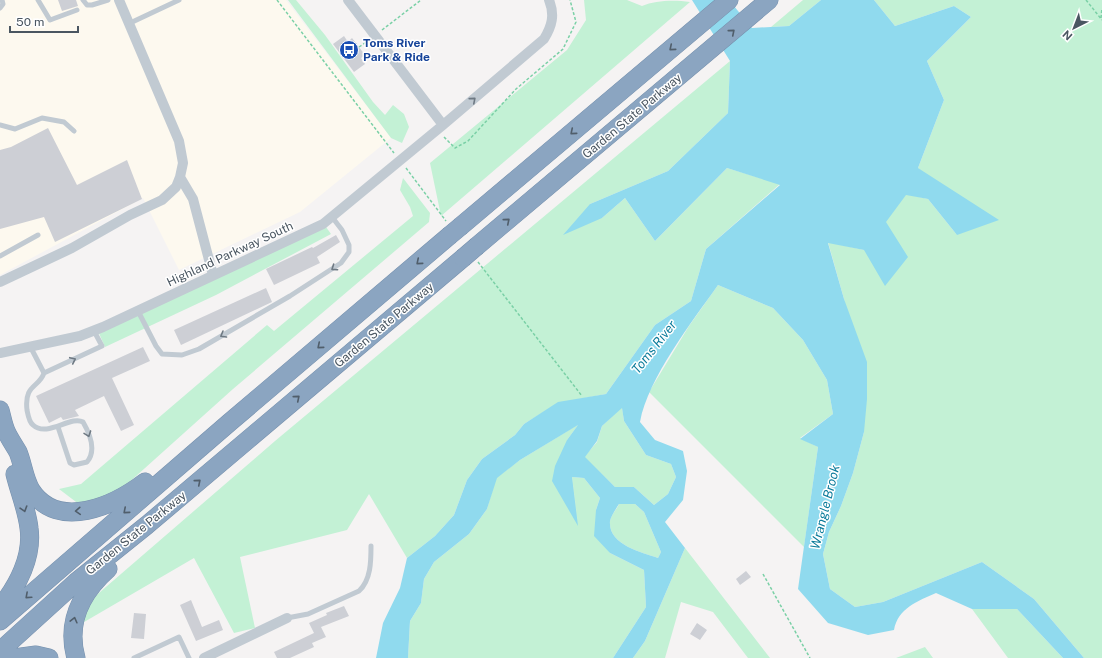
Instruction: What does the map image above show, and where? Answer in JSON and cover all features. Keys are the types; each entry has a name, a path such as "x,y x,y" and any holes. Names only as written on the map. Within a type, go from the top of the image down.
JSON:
{"highway":[{"name":"Garden State Parkway","path":"0,621 452,228 729,0"},
{"name":"Garden State Parkway","path":"0,651 76,582 147,525 472,255 769,0"},
{"path":"0,410 5,430 5,437 30,532 28,550 20,578 0,607"},
{"path":"5,430 17,450 27,482 34,494 48,505 60,510 72,512 95,510 122,497 144,484 209,430 230,422"},
{"path":"76,658 72,631 75,614 81,602 91,586 117,560 147,525"},
{"path":"14,658 36,655 49,658"}],"street":[{"path":"0,282 72,248 130,215 162,200 176,187 183,163 179,141 119,0"},
{"path":"348,0 440,128"},
{"name":"Highland Parkway South","path":"0,353 31,348 94,331 306,233 332,217 440,128 544,39 552,24 553,14 549,0"},
{"path":"180,177 193,199 213,275"},
{"path":"204,658 287,618"}],"lane":[{"path":"0,8 4,4 2,0"},
{"path":"38,0 50,20 77,10"},
{"path":"83,0 87,5 92,5 108,0"},
{"path":"128,24 179,0"},
{"path":"0,125 15,129 42,118 64,122 74,131"},
{"path":"138,311 156,346 162,354 182,356 199,348 290,296 341,263 349,252 349,246 332,217"},
{"path":"0,256 38,235"},
{"path":"58,426 70,463 74,465 87,462 93,452 93,446 83,422 79,421 42,429 32,425 28,416 26,404 28,393 44,373 102,346 94,331"},
{"path":"31,348 44,373"},
{"path":"287,618 308,614 359,591 363,587 368,576 371,561 370,546"},
{"path":"134,658 180,637 189,658"}],"path":[{"path":"277,0 452,228"},
{"path":"382,30 421,0"},
{"path":"440,128 455,148 468,141 516,90 563,49 576,22 570,0"},
{"path":"1086,0 1101,19"},
{"path":"1101,19 1102,8"},
{"path":"472,255 582,396"},
{"path":"763,574 810,658"}],"shaded area":[{"path":"0,0 286,0 391,138 300,212 179,270 143,198 0,275"}],"green space":[{"path":"288,0 296,0 325,35 373,102 385,115 393,105 404,114 409,127 402,143 391,138"},
{"path":"584,0 627,0 642,6 666,1 690,2 441,216 430,163 567,50 586,20"},
{"path":"803,0 821,0 789,26 771,27"},
{"path":"874,0 1102,0 1102,658 1084,658 1034,599 982,562 883,602 855,607 830,589 823,554 829,532 841,506 853,473 864,432 844,299 828,242 864,250 906,194 928,199 957,235 918,168 944,100 927,61 971,17 954,6 895,26"},
{"path":"730,61 728,113 668,171 590,204 602,218 625,198 655,241 727,168 780,184 706,249 691,301 655,325 606,394 558,403 524,424 515,435 482,459 467,480 454,515 435,536 407,558 369,494 347,530 240,557 255,628 234,633 194,558 79,625 92,599 275,441"},
{"path":"403,178 430,213 429,222 233,389 125,486 84,508 59,489 81,484 267,325 274,331 413,216 410,207 400,190"},
{"path":"326,227 331,234 216,295 105,347 98,331"},
{"path":"718,285 773,308 803,340 827,380 833,414 800,438 818,447 804,547 649,392 689,326"},
{"path":"622,407 624,421 646,455 671,464 676,477 668,494 654,505 634,487 615,487 584,457 597,442 602,426"},
{"path":"579,424 567,440 578,525 572,477 584,478 600,498 596,510 610,553 644,570 646,607 613,658 408,658 410,621 421,603 424,579 434,562 469,534 487,509 496,478 520,460"},
{"path":"619,504 635,504 644,512 661,552 658,558 627,546 614,536 610,521"},
{"path":"685,548 770,658 748,658 713,612 681,602 665,658 633,658 645,641"},
{"path":"972,609 1017,609 1063,658 1008,658"},
{"path":"925,647 933,658 896,658"}],"water":[{"path":"692,0 729,0 752,28 789,26 821,0 874,0 895,26 954,6 971,17 927,61 944,100 918,168 999,220 957,235 928,199 906,195 886,222 908,257 885,286 864,250 828,243 844,299 867,362 867,399 864,432 853,473 841,506 829,532 823,554 830,589 855,607 883,602 982,562 1034,599 1084,658 1063,658 1017,609 972,609 936,593 916,602 904,611 896,622 894,630 868,635 828,623 798,589 818,447 800,439 833,414 827,380 803,340 773,308 718,285 661,369 652,387 640,422 655,440 683,451 687,471 683,500 665,522 685,548 645,641 633,658 613,658 646,607 644,570 610,553 594,536 596,510 600,498 584,478 572,477 578,526 552,481 555,466 567,440 578,425 520,460 497,478 487,509 469,534 434,562 424,579 421,603 410,621 408,658 376,658 383,623 400,588 407,558 435,536 454,515 467,480 482,459 515,435 524,424 558,402 606,394 655,325 691,301 706,249 780,185 727,168 655,241 625,198 602,218 563,235 590,204 668,171 728,113 730,61","holes":["622,408 624,421 646,455 671,464 676,477 668,494 654,505 634,487 615,487 585,457 597,441 602,426","619,504 635,504 644,512 661,552 658,558 635,550 620,542 614,536 610,521"]}],"building":[{"path":"58,0 76,0 78,6 62,11"},
{"name":"Toms River Park & Ride","path":"344,36 348,42 352,38 365,55 361,58 365,64 354,72 333,44"},
{"path":"48,128 77,185 127,160 142,199 55,242 44,217 0,229 0,150 11,147"},
{"path":"336,235 340,242 317,257 320,263 274,285 266,269 312,247 313,248"},
{"path":"266,288 272,302 181,345 174,330"},
{"path":"143,347 150,361 112,378 134,425 121,431 104,396 75,410 79,416 63,420 61,417 49,423 36,396"},
{"path":"746,571 751,577 740,585 736,579"},
{"path":"191,600 202,627 219,620 223,630 196,641 180,605"},
{"path":"344,606 349,616 321,627 326,637 312,643 314,647 290,658 277,658 274,652 314,633 309,623 327,615 326,613"},
{"path":"134,613 146,614 144,639 131,638"},
{"path":"697,623 707,630 700,640 690,634"}],"place":[{"name":"Toms River Park & Ride","path":"349,50"}],"water label":[{"name":"Toms River","path":"654,347"},
{"name":"Wrangle Brook","path":"825,507"}]}
